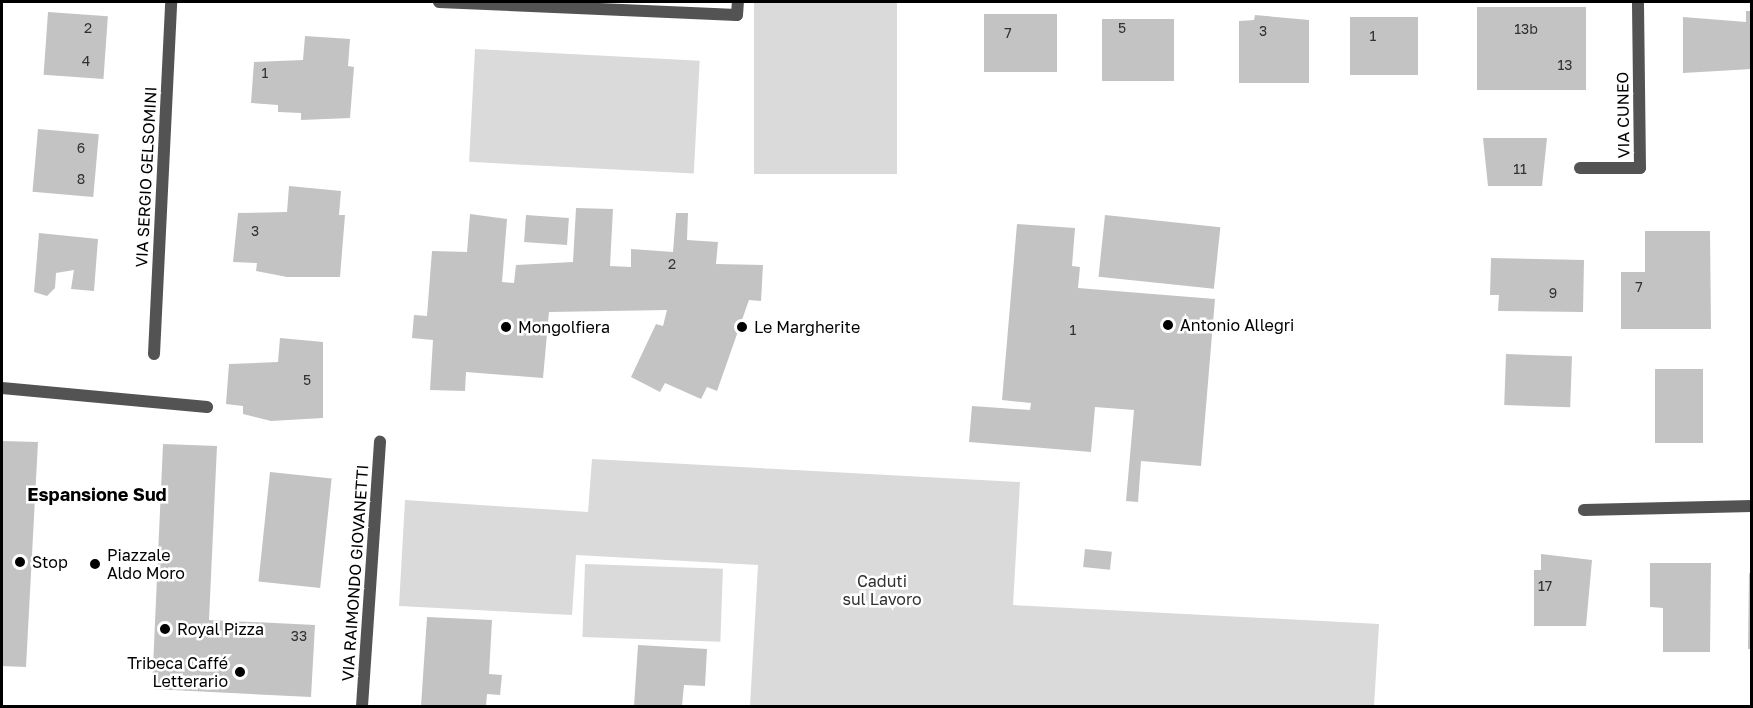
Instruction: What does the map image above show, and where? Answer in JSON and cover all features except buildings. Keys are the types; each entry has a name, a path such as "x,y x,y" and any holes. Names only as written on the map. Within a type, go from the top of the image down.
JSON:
{"street":[{"name":"VIA SERGIO GELSOMINI","path":"154,354 171,2"},
{"path":"439,2 737,15 738,2"},
{"name":"VIA CUNEO","path":"1580,168 1640,168 1638,2"},
{"path":"2,388 207,407"},
{"name":"VIA RAIMONDO GIOVANETTI","path":"362,706 380,442"},
{"path":"1584,510 1752,506"}],"green space":[{"path":"754,2 897,2 897,174 754,174"},
{"path":"475,49 700,61 694,174 469,162"},
{"name":"Caduti sul Lavoro","path":"592,459 1020,482 1013,605 1379,624 1374,706 750,706 758,565 576,555 572,615 399,606 405,500 588,512"},
{"path":"585,564 723,569 720,642 582,637"}],"place":[{"name":"Antonio Allegri","path":"1168,325"},
{"name":"Mongolfiera","path":"506,327"},
{"name":"Le Margherite","path":"742,327"},
{"name":"Stop","path":"20,562"},
{"name":"Piazzale Aldo Moro","path":"95,564"},
{"name":"Royal Pizza","path":"165,629"},
{"name":"Tribeca Caffé Letterario","path":"240,672"}],"district":[{"name":"Espansione Sud","path":"97,494"}]}
